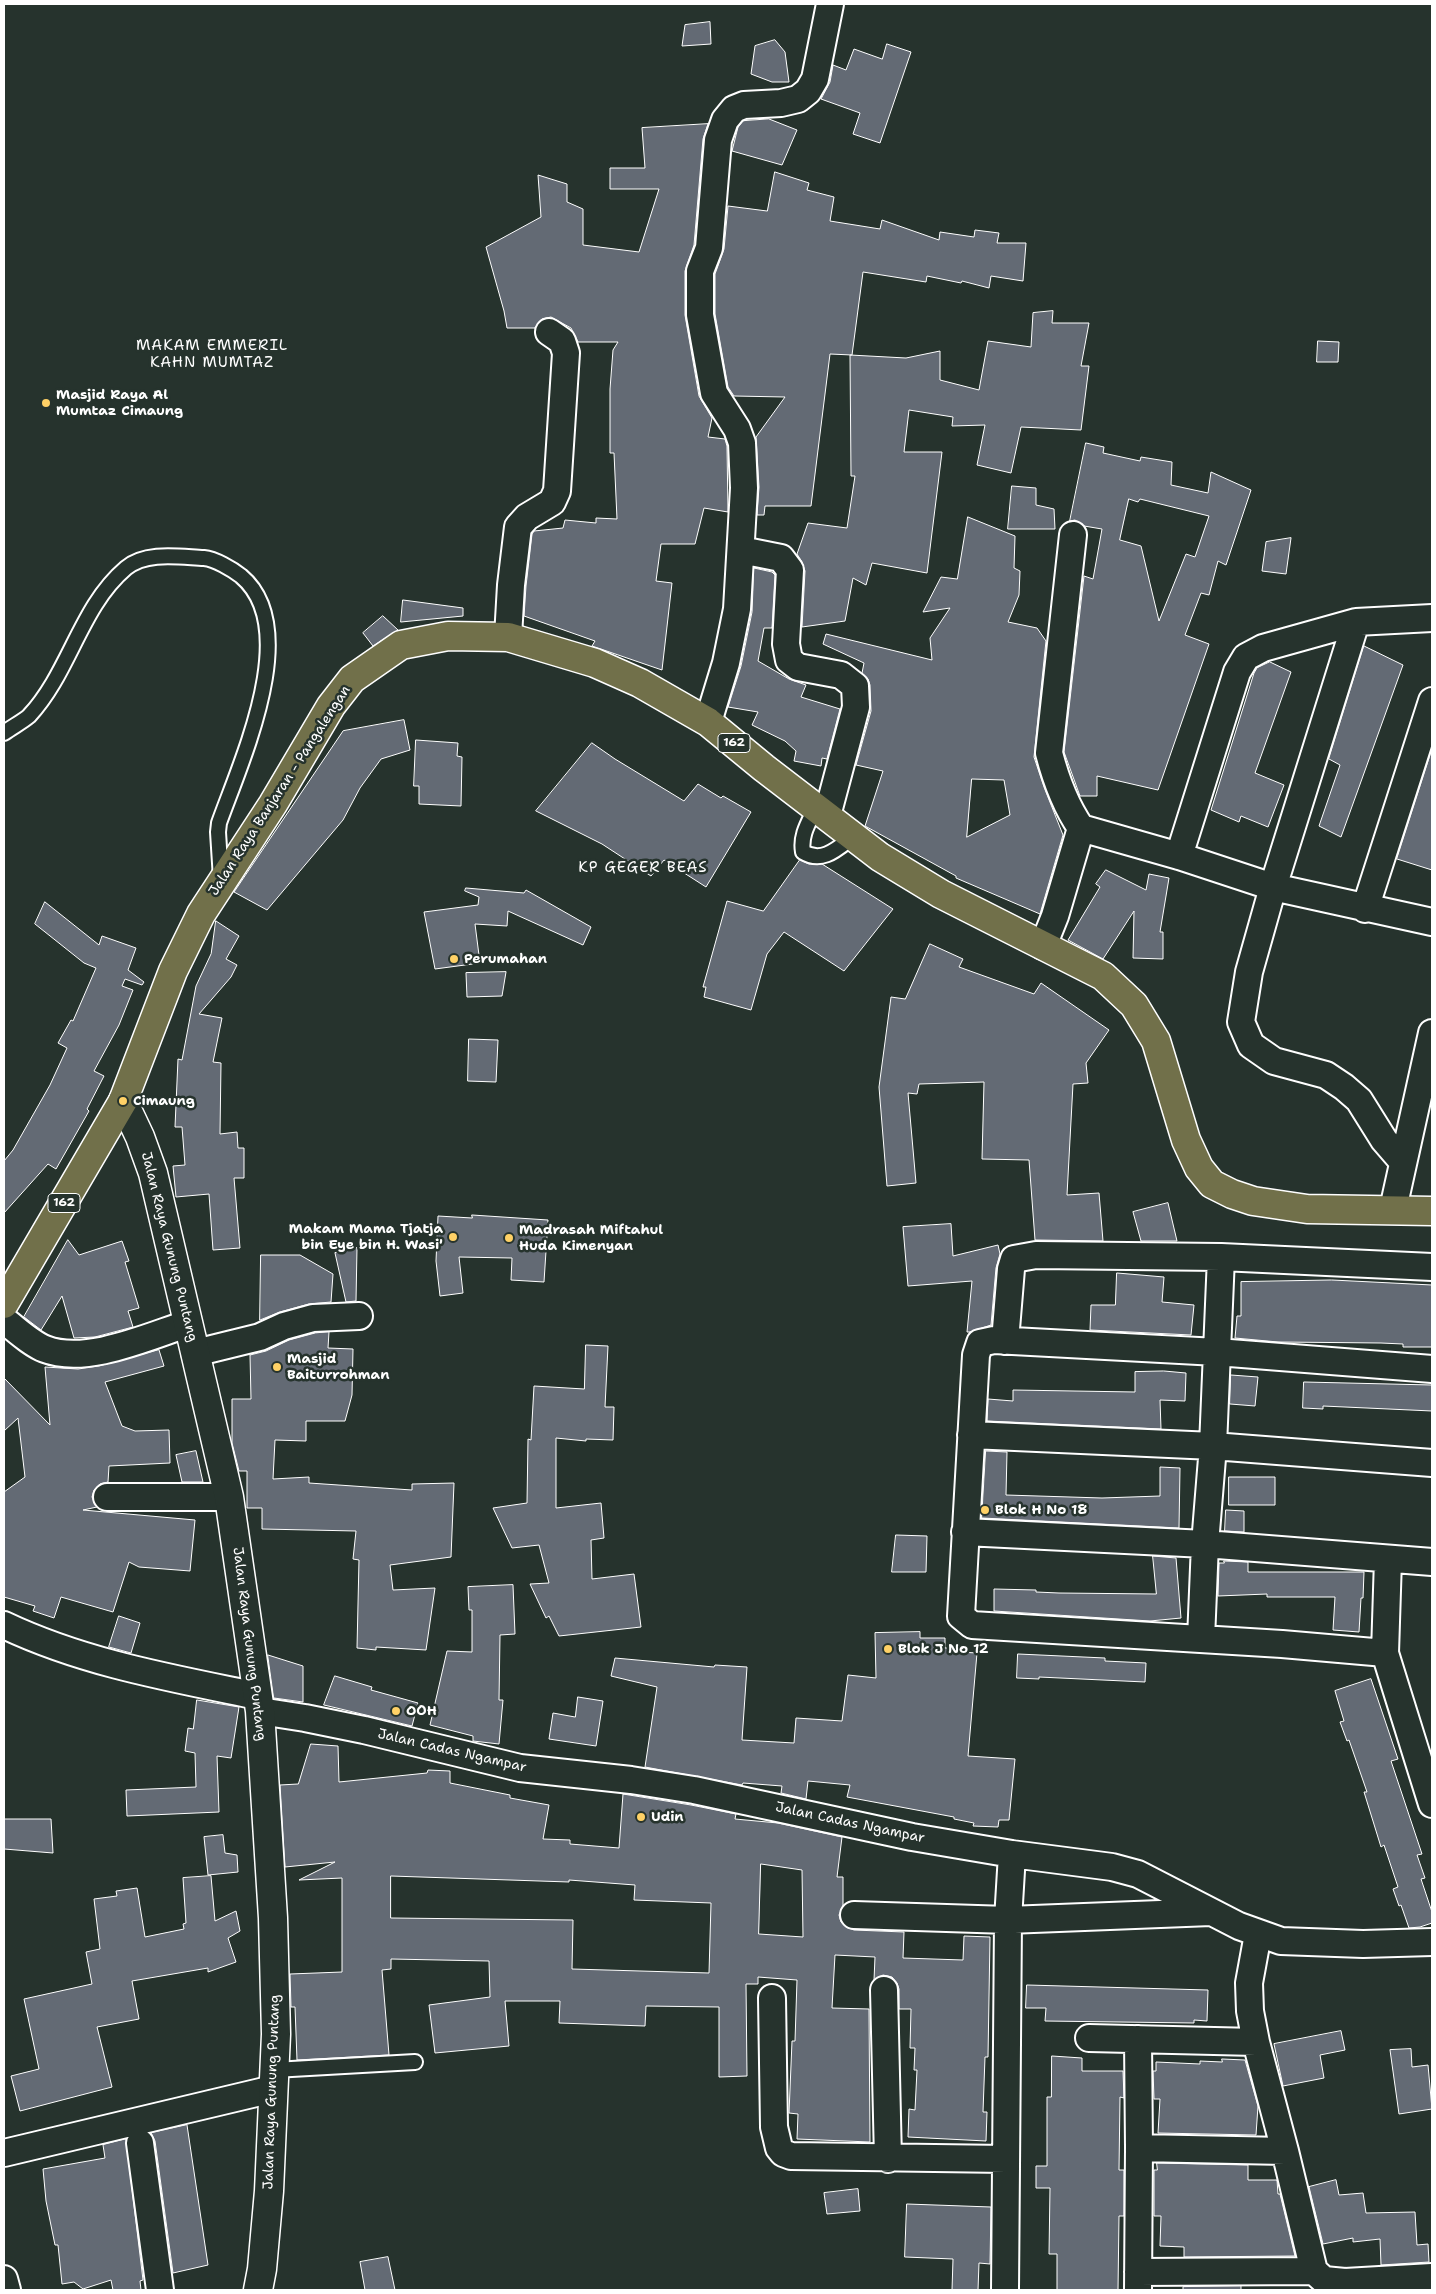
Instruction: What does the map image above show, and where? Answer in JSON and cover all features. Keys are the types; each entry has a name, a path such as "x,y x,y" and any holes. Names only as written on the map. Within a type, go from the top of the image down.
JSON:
{"main road":[{"name":"Jalan Raya Banjaran - Pangalengan","path":"4,1304 123,1101 173,971 201,914 273,804 331,706 352,679 400,645 448,636 508,637 595,663 640,683 708,722 880,857 941,894 1103,976 1134,1004 1156,1041 1186,1140 1200,1168 1212,1184 1232,1194 1253,1201 1307,1209 1432,1211"}],"street":[{"path":"708,722 732,638 737,609 744,488 742,444 736,429 714,394 704,342 700,306 700,271 709,248 718,140 725,120 734,109 798,99 808,91 816,78 830,4"},
{"path":"508,637 511,585 518,527 527,516 552,502 558,491 566,353 562,341 549,332"},
{"path":"1073,535 1049,753 1056,779 1071,815 1081,828 1179,856 1273,887 1365,909 1432,922"},
{"path":"740,550 781,558 790,570 786,644 789,660 798,667 841,675 855,686 856,707 822,811"},
{"path":"1179,856 1237,672 1246,657 1263,648 1356,622 1432,618"},
{"path":"1356,622 1273,887 1249,972 1241,1022 1251,1045 1274,1061 1326,1075 1344,1087 1359,1100 1384,1140 1403,1162"},
{"path":"1365,909 1432,701"},
{"path":"1043,946 1055,916 1081,828"},
{"path":"1393,1209 1432,1033"},
{"name":"Jalan Raya Gunung Puntang","path":"123,1101 140,1137 153,1173 229,1497 259,1703 273,1918 276,2034 268,2200 262,2269 258,2290"},
{"path":"1004,1341 1011,1269 1014,1259 1036,1255 1221,1257 1432,1267"},
{"path":"1201,1639 1205,1544 1213,1446 1221,1257"},
{"path":"195,1353 260,1337 284,1326 313,1318 359,1316"},
{"path":"4,1320 44,1348 54,1352 87,1354 187,1324"},
{"path":"1385,1653 1201,1639 972,1625 961,1616 976,1355 980,1343 994,1340 1217,1352 1432,1369"},
{"path":"971,1435 1213,1446 1432,1463"},
{"path":"107,1497 229,1497"},
{"path":"965,1532 1205,1544 1432,1562"},
{"path":"1388,1559 1385,1653 1432,1804"},
{"name":"Jalan Cadas Ngampar","path":"4,1625 37,1639 140,1672 348,1727 520,1768 631,1780 694,1790 912,1837 1012,1854 1082,1862 1138,1874 1174,1891 1211,1912 1258,1934 1281,1941 1364,1944 1432,1942"},
{"path":"1004,2290 1008,1920 1012,1854"},
{"path":"854,1915 1008,1920 1211,1912"},
{"path":"1258,1934 1249,1982 1250,2011 1256,2042 1314,2271 1324,2280 1377,2285 1432,2277"},
{"path":"884,1990 888,2158"},
{"path":"772,1998 774,2127 779,2148 783,2154 791,2156 1006,2159"},
{"path":"1088,2038 1256,2042"},
{"path":"1138,2039 1138,2281 1314,2271"},
{"path":"4,2153 274,2080"},
{"path":"140,2143 160,2290"},
{"path":"1139,2148 1285,2151"},
{"path":"4,2279 7,2290"}],"lane":[{"path":"4,733 28,716 57,675 94,605 111,582 129,566 146,558 207,558 234,571 249,583 261,605 268,637 268,667 263,694 219,823 222,882"},
{"path":"822,811 805,830 802,843 803,852 816,858 826,856 854,836"},
{"path":"274,2080 415,2062"}],"building":[{"path":"710,22 711,44 682,46 685,25"},
{"path":"775,40 785,52 789,82 772,82 751,74 755,46"},
{"path":"887,44 911,52 880,143 853,134 860,113 821,99 830,82 833,65 846,70 854,49 882,59"},
{"path":"769,119 797,130 782,165 732,151 738,127 743,121"},
{"path":"708,124 703,139 694,245 685,271 685,315 699,396 712,418 708,437 725,439 727,446 728,512 704,508 695,544 661,544 656,581 672,583 662,670 592,646 595,641 524,616 532,534 534,531 563,528 565,520 596,523 596,518 617,519 614,453 610,453 610,389 613,350 618,342 578,342 571,328 551,317 542,319 535,328 507,328 486,247 541,217 538,175 567,184 567,202 583,209 583,245 639,252 659,189 610,189 610,168 645,168 642,128"},
{"path":"775,172 809,183 807,190 834,197 830,221 880,229 882,220 939,240 940,232 974,237 975,230 999,233 997,243 1026,243 1023,281 991,276 989,288 962,281 961,283 927,276 926,282 863,272 852,355 830,354 811,506 765,506 764,515 757,515 759,487 756,437 785,397 734,396 728,387 715,314 715,274 724,249 728,206 767,211"},
{"path":"1053,311 1052,323 1089,323 1081,366 1089,366 1081,430 1021,427 1011,473 977,465 985,425 952,426 953,417 909,410 904,452 942,452 927,573 872,563 866,585 853,578 845,621 802,627 805,571 797,554 808,523 847,528 855,476 851,476 850,355 906,358 940,351 940,380 979,390 988,341 1031,347 1033,313"},
{"path":"1318,341 1339,342 1338,362 1317,362"},
{"path":"1086,443 1104,447 1103,453 1140,461 1141,457 1172,462 1171,485 1208,493 1211,472 1251,490 1226,565 1218,561 1209,595 1201,593 1185,635 1209,644 1158,790 1097,776 1097,796 1080,796 1064,752 1084,576 1093,579 1102,529 1084,526 1075,520 1070,521","holes":["1129,499 1138,502 1140,499 1209,516 1195,557 1186,554 1159,621 1141,546 1120,540"]},
{"path":"1012,486 1036,488 1036,505 1054,509 1055,529 1008,529"},
{"path":"968,517 1015,536 1014,568 1020,571 1019,595 1008,622 1037,628 1046,641 1034,757 1063,835 1040,914 956,878 956,876 865,826 883,771 856,765 871,711 870,685 868,679 862,673 864,663 823,644 826,634 932,660 930,638 950,608 923,612 941,577 957,579","holes":["972,779 1004,780 1010,815 967,837"]},
{"path":"1291,538 1286,574 1262,571 1266,542"},
{"path":"754,568 772,572 775,575 772,628 764,628 758,661 789,679 806,685 801,697 840,709 827,759 822,758 821,766 794,761 796,751 785,741 752,725 758,712 728,707 741,666 752,612"},
{"path":"403,600 463,608 463,616 401,622"},
{"path":"383,616 398,630 373,646 363,633"},
{"path":"1364,646 1403,665 1341,837 1319,826 1340,765 1329,759"},
{"path":"1270,662 1291,672 1255,773 1284,785 1268,827 1241,816 1239,822 1211,810 1254,673 1257,668"},
{"path":"404,720 410,750 381,759 360,788 343,820 267,910 234,892 343,731"},
{"path":"416,740 458,743 457,756 462,757 461,806 419,804 419,786 414,786"},
{"path":"592,743 684,801 698,784 721,798 723,796 751,812 706,887 664,860 651,876 602,844 536,811"},
{"path":"1432,749 1432,870 1397,859"},
{"path":"800,860 809,864 822,864 893,909 844,971 784,932 767,954 751,1010 704,997 706,987 703,987 727,901 763,911"},
{"path":"1106,870 1146,890 1149,874 1169,878 1160,932 1163,932 1163,959 1133,958 1134,911 1103,959 1068,940 1100,887 1096,884"},
{"path":"466,888 524,893 526,890 591,927 583,945 508,911 507,926 475,924 480,963 435,969 424,912 478,905 479,897 465,891"},
{"path":"45,902 99,945 102,936 136,948 128,970 144,982 142,985 125,979 122,986 133,990 119,1025 94,1071 104,1076 87,1109 89,1111 56,1169 48,1164 4,1213 4,1161 13,1150 50,1085 67,1048 58,1043 71,1020 73,1021 96,968 84,963 35,924"},
{"path":"216,921 239,936 226,959 237,965 231,977 199,1014 222,1018 213,1062 221,1063 220,1134 237,1132 238,1148 244,1148 244,1178 234,1178 240,1248 213,1250 209,1194 176,1197 173,1166 185,1165 182,1127 175,1127 178,1059 182,1060 196,986 211,954"},
{"path":"930,944 963,959 959,967 1034,994 1041,983 1109,1030 1086,1063 1088,1083 1073,1084 1067,1195 1099,1193 1103,1241 1035,1240 1029,1160 982,1159 984,1082 919,1084 917,1094 908,1093 916,1183 887,1186 879,1087 891,997 905,999"},
{"path":"506,972 502,996 467,997 466,973"},
{"path":"469,1039 498,1040 496,1082 468,1081"},
{"path":"1168,1203 1177,1241 1141,1241 1133,1212"},
{"name":"Madrasah Miftahul Huda Kimenyan","path":"472,1215 548,1220 544,1282 511,1280 512,1258 459,1257 463,1293 440,1296 436,1261 438,1216 472,1218"},
{"path":"951,1224 953,1256 998,1245 1000,1254 996,1268 991,1325 970,1332 967,1332 972,1281 908,1286 903,1227"},
{"path":"68,1240 79,1255 122,1241 129,1261 125,1262 139,1308 128,1311 133,1327 95,1337 74,1338 62,1296 41,1330 24,1317"},
{"path":"357,1248 356,1301 346,1302 335,1253"},
{"path":"261,1255 300,1255 333,1274 331,1302 309,1304 260,1320"},
{"path":"1117,1273 1164,1277 1162,1302 1194,1305 1191,1335 1090,1330 1091,1305 1115,1305"},
{"path":"1332,1280 1432,1285 1432,1347 1403,1347 1403,1344 1381,1343 1278,1342 1235,1338 1237,1316 1241,1316 1241,1282"},
{"path":"329,1332 328,1348 353,1349 352,1395 345,1421 306,1421 306,1441 275,1440 273,1479 309,1477 309,1483 412,1490 412,1484 454,1483 451,1557 390,1565 393,1590 435,1588 426,1650 376,1647 376,1650 357,1648 359,1560 353,1559 356,1531 262,1529 262,1508 247,1508 247,1471 239,1471 232,1443 232,1399 251,1399 250,1355 266,1351 289,1340 315,1333"},
{"path":"586,1345 608,1346 605,1407 614,1407 613,1440 586,1439 586,1441 556,1438 556,1508 601,1503 604,1538 591,1540 592,1579 634,1574 641,1627 559,1636 549,1616 546,1618 530,1584 549,1583 539,1545 512,1548 493,1508 527,1503 528,1439 531,1440 534,1386 584,1389"},
{"path":"159,1350 164,1366 105,1382 122,1426 135,1431 169,1430 170,1463 109,1466 108,1482 100,1484 94,1490 92,1497 97,1507 83,1510 195,1520 190,1571 139,1567 129,1562 113,1612 61,1597 54,1618 33,1611 35,1606 4,1597 4,1492 25,1477 18,1418 4,1431 4,1378 50,1425 45,1367 78,1369 99,1366"},
{"path":"1164,1371 1186,1373 1185,1401 1160,1400 1161,1429 987,1421 988,1399 1013,1401 1013,1390 1135,1392 1135,1372"},
{"path":"1231,1375 1258,1377 1255,1406 1230,1404"},
{"path":"1304,1382 1432,1385 1432,1411 1323,1406 1323,1409 1303,1408"},
{"path":"196,1451 203,1482 182,1482 176,1455"},
{"path":"986,1451 1007,1452 1006,1495 1102,1498 1160,1496 1160,1467 1180,1468 1179,1528 982,1518"},
{"path":"1229,1477 1275,1477 1275,1505 1229,1505"},
{"path":"1226,1510 1244,1511 1244,1532 1225,1531"},
{"path":"896,1535 927,1536 926,1572 892,1572"},
{"path":"1153,1556 1176,1558 1181,1618 1150,1621 994,1611 994,1589 1036,1590 1036,1592 1059,1593 1156,1594"},
{"path":"1224,1561 1248,1562 1248,1572 1364,1572 1359,1632 1333,1630 1335,1597 1267,1597 1267,1594 1218,1596 1219,1563 1224,1563"},
{"path":"513,1585 515,1634 500,1635 499,1700 503,1700 499,1744 473,1741 473,1736 430,1725 447,1651 472,1652 472,1610 469,1610 468,1587"},
{"path":"119,1616 140,1623 131,1653 109,1647"},
{"path":"920,1632 920,1638 945,1638 945,1648 960,1648 960,1652 977,1653 968,1756 1015,1759 1009,1820 999,1820 998,1827 973,1826 974,1823 954,1819 954,1817 847,1797 850,1785 808,1781 806,1799 781,1793 782,1786 743,1783 742,1785 645,1767 657,1687 611,1676 615,1658 714,1667 715,1665 747,1667 742,1740 794,1743 796,1718 842,1721 848,1675 876,1678 875,1633"},
{"path":"1018,1654 1105,1658 1105,1661 1146,1663 1145,1682 1039,1677 1039,1679 1017,1678"},
{"path":"268,1655 303,1666 303,1702 274,1698"},
{"path":"335,1676 372,1687 371,1690 418,1703 412,1726 324,1705"},
{"path":"1371,1679 1398,1759 1391,1761 1422,1854 1417,1855 1425,1878 1421,1879 1432,1912 1432,1923 1420,1927 1409,1928 1401,1905 1399,1906 1393,1889 1398,1887 1384,1845 1381,1847 1364,1792 1367,1792 1349,1740 1347,1741 1340,1722 1344,1721 1335,1691"},
{"path":"578,1697 603,1701 596,1746 549,1739 553,1713 575,1717"},
{"path":"197,1700 239,1707 231,1758 217,1756 219,1812 127,1816 126,1790 196,1787 195,1753 185,1751 188,1728 193,1729"},
{"path":"311,1744 338,1746 339,1782 427,1773 428,1770 450,1771 450,1783 510,1795 510,1798 549,1805 543,1839 570,1840 570,1844 619,1848 623,1794 736,1814 735,1819 778,1823 842,1837 837,1877 843,1877 843,1906 839,1915 841,1922 846,1927 854,1930 904,1932 903,1958 963,1960 964,1936 990,1937 988,2057 985,2057 983,2112 987,2112 986,2141 908,2137 909,2109 915,2110 917,2070 914,2070 915,2048 910,2048 911,2009 899,2009 899,1989 892,1977 883,1975 874,1980 875,1957 835,1955 832,2008 869,2009 870,2142 797,2139 798,2114 789,2113 792,2041 795,2041 797,1980 758,1977 758,1984 746,1984 747,2076 719,2077 719,2007 646,2006 645,2026 559,2023 560,2001 505,2001 509,2046 435,2053 429,2005 490,1997 489,1961 391,1959 391,1969 382,1970 389,2055 297,2060 295,2007 291,2007 290,1974 342,1972 342,1878 299,1880 335,1862 285,1867 280,1785 298,1784","holes":["761,1864 802,1870 803,1937 759,1934","391,1876 569,1882 569,1880 635,1885 634,1900 711,1903 709,1973 572,1969 573,1920 391,1918"]},
{"path":"4,1819 51,1819 53,1853 4,1849"},
{"path":"223,1835 225,1853 237,1855 238,1872 208,1875 204,1837"},
{"path":"211,1876 215,1921 236,1911 240,1931 228,1938 236,1962 208,1972 208,1968 132,1981 139,2019 97,2027 112,2087 20,2111 11,2076 39,2069 24,1999 92,1984 86,1952 100,1949 94,1899 117,1896 116,1891 137,1888 145,1937 184,1929 183,1924 186,1923 183,1878"},
{"path":"1027,1985 1208,1990 1207,2021 1194,2020 1194,2023 1045,2021 1046,2008 1026,2008"},
{"path":"1341,2031 1345,2050 1320,2055 1324,2078 1283,2086 1274,2044"},
{"path":"1411,2049 1412,2067 1428,2065 1432,2109 1399,2114 1390,2050"},
{"path":"1052,2056 1082,2058 1082,2071 1123,2071 1124,2098 1120,2097 1119,2170 1124,2170 1124,2216 1119,2216 1118,2290 1057,2290 1057,2254 1049,2254 1050,2188 1036,2188 1036,2166 1047,2166 1047,2097 1051,2097"},
{"path":"1222,2059 1245,2060 1258,2106 1256,2135 1158,2133 1160,2099 1154,2099 1153,2071 1156,2071 1156,2062 1200,2064 1200,2061 1222,2062"},
{"path":"187,2125 208,2265 173,2273 155,2141 151,2133"},
{"path":"126,2139 143,2280 140,2281 141,2290 113,2290 111,2280 83,2289 74,2282 62,2284 58,2245 55,2245 46,2201 43,2169 105,2158 103,2145"},
{"path":"1157,2163 1248,2165 1248,2180 1277,2180 1278,2194 1280,2194 1295,2256 1184,2257 1184,2247 1160,2246 1161,2216 1154,2216 1154,2170 1157,2170"},
{"path":"1336,2180 1339,2195 1363,2193 1366,2213 1415,2212 1417,2245 1428,2244 1429,2262 1381,2265 1380,2239 1353,2242 1353,2238 1323,2244 1309,2187"},
{"path":"858,2189 860,2211 827,2214 824,2193"},
{"path":"907,2204 991,2207 990,2264 979,2263 978,2290 952,2290 953,2259 905,2257"},
{"path":"388,2257 395,2290 365,2290 360,2262"},
{"path":"1241,2286 1241,2290 1183,2290 1183,2287"}],"place":[{"name":"Masjid Raya Al Mumtaz Cimaung","path":"46,403"},
{"name":"Perumahan","path":"454,959"},
{"name":"Cimaung","path":"123,1101"},
{"name":"Makam Mama Tjatja bin Eye bin H. Wasi'","path":"453,1237"},
{"name":"Madrasah Miftahul Huda Kimenyan","path":"509,1238"},
{"name":"Masjid Baiturrohman","path":"277,1367"},
{"name":"Blok H No 18","path":"985,1510"},
{"name":"Blok J No 12","path":"888,1649"},
{"name":"OOH","path":"396,1711"},
{"name":"Udin","path":"641,1817"}],"district":[{"name":"MAKAM EMMERIL KAHN MUMTAZ","path":"212,354"},
{"name":"KP GEGER BEAS","path":"643,868"}]}
